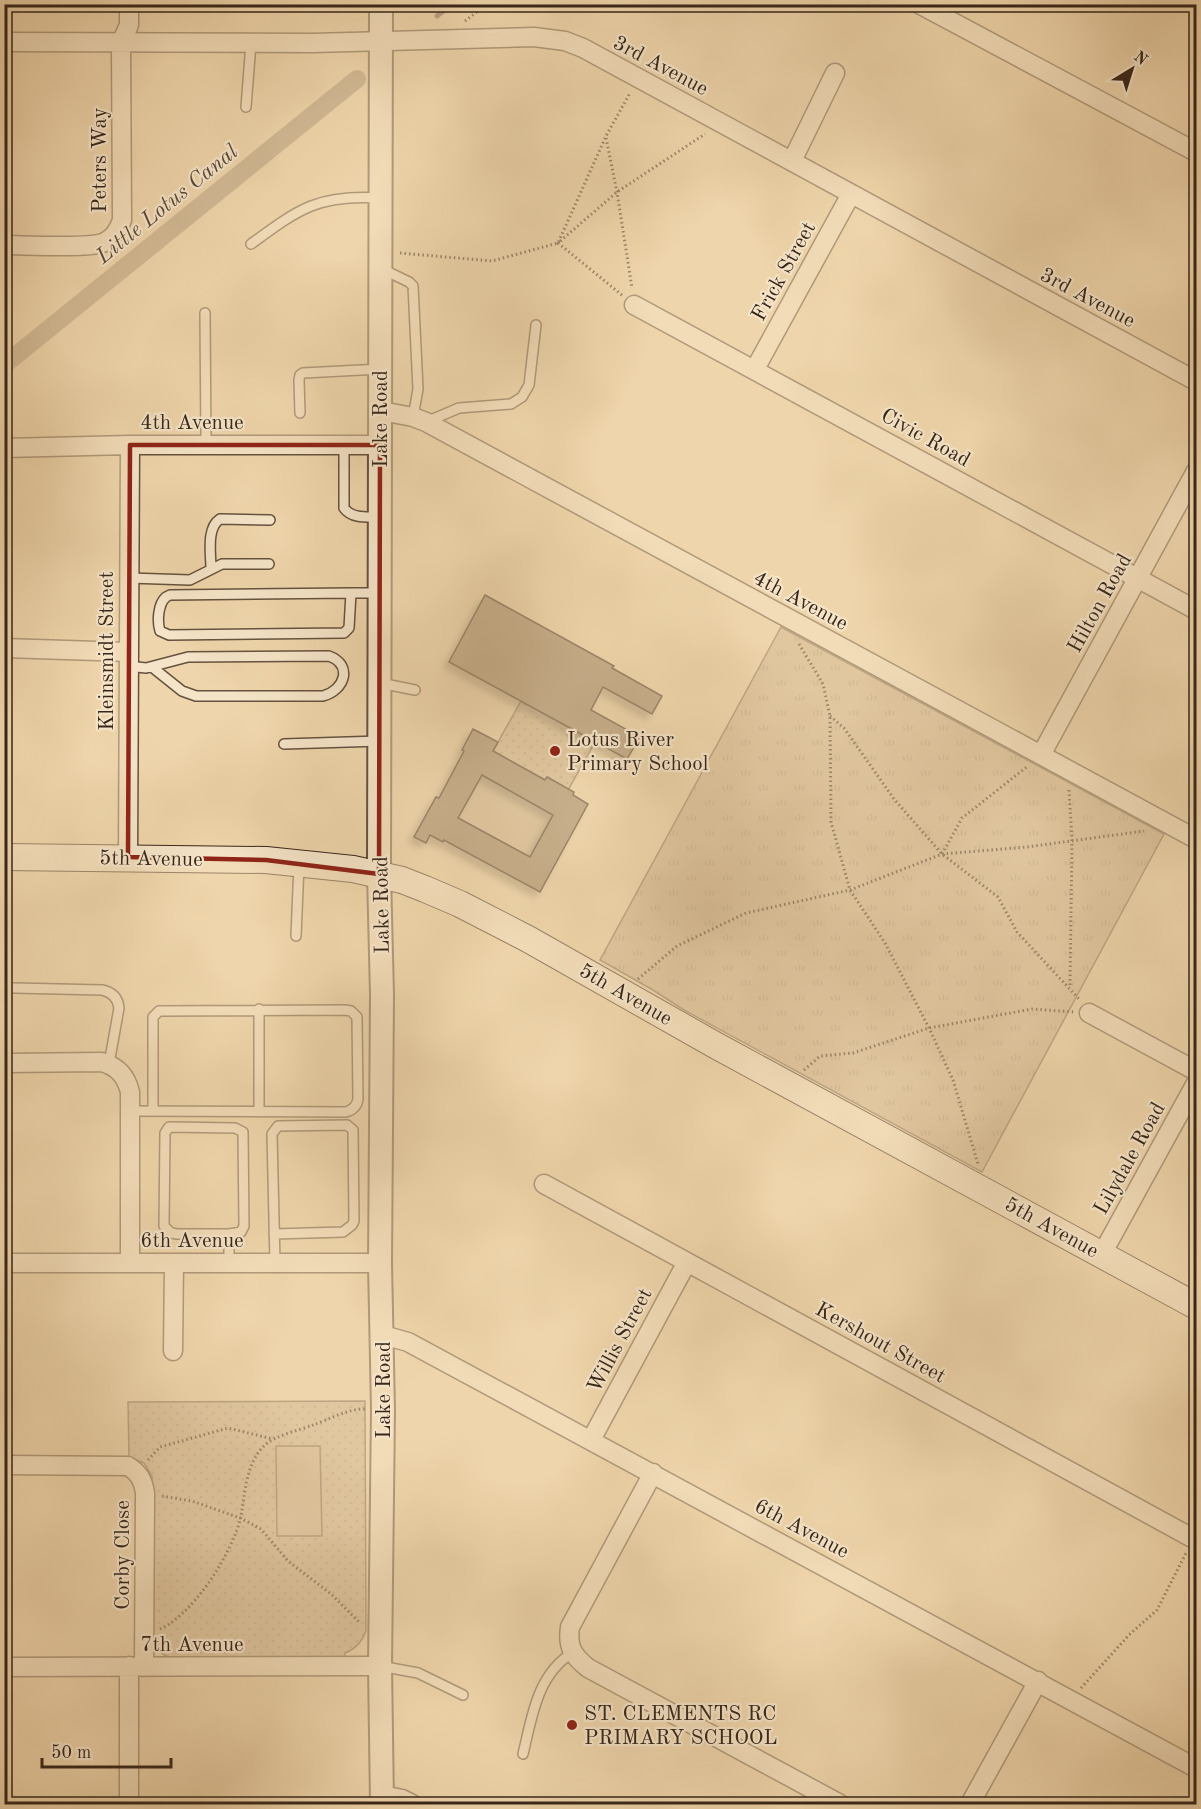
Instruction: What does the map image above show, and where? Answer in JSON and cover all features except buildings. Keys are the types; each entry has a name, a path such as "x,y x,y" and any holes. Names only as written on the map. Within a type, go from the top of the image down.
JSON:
{"main road":[{"name":"5th Avenue","path":"4,857 266,860 300,862 379,874 402,880 460,904 528,939 1197,1306"}],"street":[{"path":"121,42 129,25 129,4"},
{"name":"Lake Road","path":"381,4 379,874 382,995 380,1263 382,1800"},
{"path":"919,4 1197,152"},
{"name":"3rd Avenue","path":"4,42 250,43 550,38 565,41 583,48 1197,381"},
{"name":"Peters Way","path":"4,245 97,245 114,236 120,228 122,220 121,42"},
{"path":"792,161 835,73"},
{"name":"Frick Street","path":"755,369 851,194"},
{"name":"Civic Road","path":"634,305 1197,610"},
{"name":"4th Avenue","path":"381,411 420,419 1197,839"},
{"name":"4th Avenue","path":"4,448 130,445 380,445"},
{"name":"Kleinsmidt Street","path":"128,857 130,445"},
{"name":"Hilton Road","path":"1041,755 1197,471"},
{"path":"4,648 128,659"},
{"path":"1089,1013 1197,1071"},
{"path":"4,1063 102,1062 120,1071 128,1084 130,1111 130,1263"},
{"name":"Lilydale Road","path":"1102,1254 1197,1083"},
{"name":"Kershout Street","path":"544,1184 1195,1539"},
{"name":"Willis Street","path":"591,1440 687,1262"},
{"name":"6th Avenue","path":"4,1263 380,1263"},
{"path":"173,1351 174,1263"},
{"name":"6th Avenue","path":"382,1335 408,1342 1197,1768"},
{"name":"Corby Close","path":"4,1465 128,1466 143,1480 145,1493 145,1636 137,1666 129,1804"},
{"path":"653,1473 570,1627 568,1640 572,1653 588,1668 840,1804"},
{"name":"7th Avenue","path":"4,1667 380,1666"},
{"path":"970,1804 1038,1682"},
{"path":"382,1800 402,1799 412,1804"}],"lane":[{"path":"246,107 250,43"},
{"path":"251,244 292,214 320,202 349,197 381,198"},
{"path":"380,260 413,286 420,419 459,408 511,404 522,397 529,385 536,325"},
{"path":"205,313 206,445"},
{"path":"300,413 299,380 303,373 381,369"},
{"path":"344,445 344,508 356,516 380,518"},
{"path":"211,569 212,529 216,521 220,519 270,520"},
{"path":"129,578 190,580 222,564 269,564"},
{"path":"351,593 349,628 344,633 169,635 160,631 159,627 160,604 170,596 351,593 380,593"},
{"path":"128,659 152,667 182,691 196,696 323,696 338,688 343,678 339,662 329,656 188,657 152,667"},
{"path":"380,683 415,690"},
{"path":"284,744 380,741"},
{"path":"296,936 300,862"},
{"path":"14,988 102,990 112,994 119,1008 109,1064"},
{"path":"130,1111 346,1112 357,1105 358,1099 358,1020 351,1011 163,1010 155,1013 153,1021 153,1111"},
{"path":"259,1010 260,1112"},
{"path":"274,1234 343,1232 352,1225 354,1210 353,1130 351,1127 347,1125 278,1126 273,1131 274,1234 275,1263"},
{"path":"169,1127 235,1128 243,1132 244,1226 241,1232 229,1234 177,1234 171,1233 164,1226 165,1132 169,1127"},
{"path":"229,1234 229,1263"},
{"path":"524,1754 540,1690 551,1672 572,1653"},
{"path":"380,1666 418,1673 463,1695"}],"path":[{"path":"558,243 606,136 639,79"},
{"path":"380,260 492,261 558,243 617,192 722,123"},
{"path":"606,136 634,305"},
{"path":"558,243 634,305"},
{"path":"782,615 823,684 830,716 831,822 850,890 885,943 953,1080 986,1192"},
{"path":"830,716 844,728 894,799 942,854 998,897 1017,932 1070,988 1089,1013"},
{"path":"942,854 962,818 1041,755"},
{"path":"1068,770 1072,840 1070,988"},
{"path":"623,992 677,946 746,913 850,890 942,854 1027,847 1152,830 1158,818"},
{"path":"796,1088 805,1067 820,1056 853,1053 929,1028 1032,1009 1089,1013"},
{"path":"145,1636 164,1628 181,1614 203,1590 225,1558 240,1518 255,1456 264,1445 362,1408 368,1409"},
{"path":"136,1472 160,1448 228,1428 273,1440"},
{"path":"145,1493 192,1501 240,1518 261,1529 288,1562 331,1594 362,1626"},
{"path":"1071,1699 1129,1635 1157,1610 1195,1539"}],"highlighted area":[{"path":"130,445 380,445 379,874 266,860 128,857"}],"green space":[{"path":"781,627 1164,834 982,1172 684,1010 600,960"},
{"path":"521,701 595,742 567,792 562,785 547,777 545,780 493,751"},
{"path":"482,775 553,815 530,857 458,818"},
{"path":"365,1401 366,1631 360,1642 345,1653 344,1658 172,1658 157,1649 152,1639 152,1476 144,1463 129,1457 128,1402"},
{"path":"276,1446 320,1446 322,1536 277,1536"}],"waterway":[{"name":"Little Lotus Canal","path":"437,16 452,4"},
{"name":"Little Lotus Canal","path":"4,365 357,79"}],"place":[{"name":"Lotus River Primary School","path":"555,751"},
{"name":"ST. CLEMENTS RC PRIMARY SCHOOL","path":"572,1725"}]}
